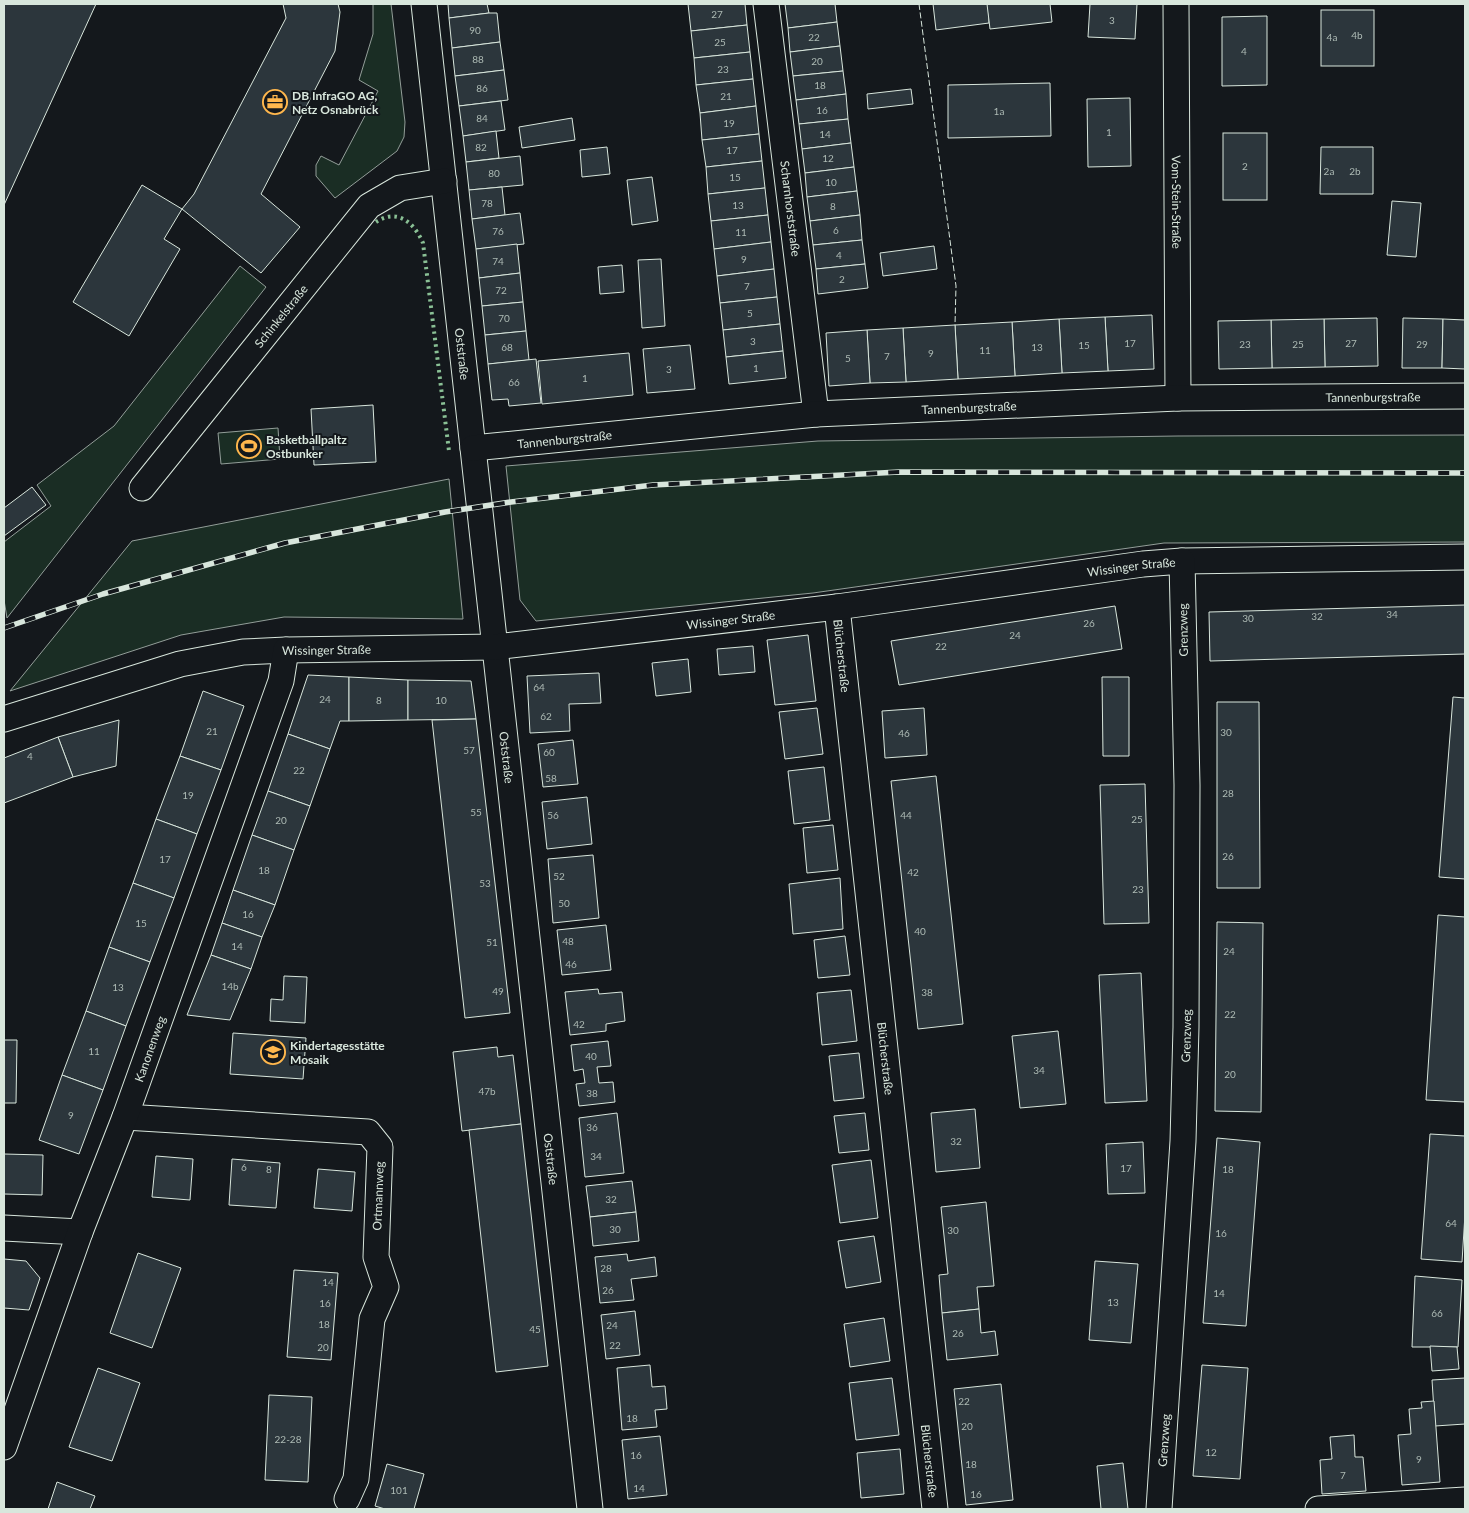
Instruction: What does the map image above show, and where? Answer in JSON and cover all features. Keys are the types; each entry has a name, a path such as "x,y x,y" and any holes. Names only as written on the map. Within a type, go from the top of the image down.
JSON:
{"street":[{"name":"Oststraße","path":"424,4 590,1509"},
{"name":"Scharnhorststraße","path":"766,4 816,414"},
{"name":"Vom-Stein-Straße","path":"1176,4 1178,398"},
{"name":"Schinkelstraße","path":"142,488 369,206 400,188 444,181"},
{"name":"Tannenburgstraße","path":"473,448 816,414 1178,398 1465,396"},
{"name":"Wissinger Straße","path":"4,719 180,664 243,652 495,647 837,607 1144,564 1182,561 1465,557"},
{"name":"Grenzweg","path":"1159,1509 1183,1141 1186,1027 1187,784 1182,561"},
{"name":"Blücherstraße","path":"837,607 935,1509"},
{"name":"Kanonenweg","path":"4,1447 80,1232 125,1117 281,680 286,650"},
{"name":"Ortmannweg","path":"125,1117 368,1132 380,1147 376,1258 386,1287 372,1319 356,1479 347,1499"},
{"path":"4,1228 80,1232"},
{"path":"1318,1509 1367,1508 1465,1500"}],"green space":[{"path":"373,4 391,4 405,122 404,137 397,151 335,198 316,176 316,165 321,156 339,165 378,91 359,80 373,34"},
{"path":"240,266 266,287 7,618 4,600 4,542 51,506 37,485 114,426"},
{"name":"Basketballpaltz Ostbunker","path":"278,428 280,459 221,464 218,433"},
{"path":"1465,435 1465,542 1164,543 813,593 536,621 520,600 506,466 818,441 1178,436"},
{"path":"449,479 463,619 284,617 181,635 10,691 132,541"}],"building":[{"path":"4,4 96,4 4,205"},
{"path":"283,4 338,4 340,12 335,51 261,194 300,227 261,273 182,209 194,194 286,18"},
{"path":"448,4 487,4 489,13 449,18"},
{"path":"688,4 745,4 747,25 691,31"},
{"path":"785,4 835,4 837,22 788,28"},
{"path":"933,4 988,4 989,23 936,30"},
{"path":"987,4 1050,4 1052,22 990,29"},
{"path":"1090,4 1137,4 1135,39 1088,37"},
{"path":"1321,10 1374,10 1374,66 1321,66"},
{"path":"497,13 500,42 452,48 449,18"},
{"path":"1267,16 1267,85 1222,86 1222,17"},
{"path":"837,22 840,46 790,52 788,28"},
{"path":"747,25 750,52 694,58 691,31"},
{"path":"500,42 504,70 455,76 452,48"},
{"path":"840,46 843,71 793,76 790,52"},
{"path":"750,52 753,79 696,85 694,58"},
{"path":"504,70 508,100 459,106 455,76"},
{"path":"843,71 846,94 796,100 793,76"},
{"path":"753,79 756,106 700,113 696,85"},
{"path":"1050,83 1051,136 948,138 948,85"},
{"path":"911,89 913,104 868,109 867,94"},
{"path":"846,94 848,119 799,124 796,100"},
{"path":"1130,98 1131,166 1088,167 1087,99"},
{"path":"501,101 505,130 463,136 459,106"},
{"path":"756,106 759,134 702,140 700,113"},
{"path":"572,118 575,140 522,148 519,127"},
{"path":"848,119 851,143 802,149 799,124"},
{"path":"496,131 499,158 466,162 463,136"},
{"path":"1223,133 1267,133 1267,200 1223,200"},
{"path":"759,134 762,161 706,167 702,140"},
{"path":"851,143 854,167 805,173 802,149"},
{"path":"607,147 610,174 582,177 580,150"},
{"path":"1321,147 1373,147 1373,194 1320,194"},
{"path":"520,156 523,185 469,190 466,162"},
{"path":"762,161 765,188 708,194 706,167"},
{"path":"854,167 857,191 807,197 805,173"},
{"path":"652,177 658,221 632,225 627,180"},
{"path":"142,185 182,209 164,239 180,249 129,336 73,302"},
{"path":"502,187 505,215 472,219 469,190"},
{"path":"765,188 768,215 711,221 708,194"},
{"path":"857,191 860,215 810,221 807,197"},
{"path":"1392,201 1421,203 1416,257 1387,255"},
{"path":"520,213 524,244 476,249 472,219"},
{"path":"768,215 771,242 714,249 711,221"},
{"path":"860,215 862,240 813,245 810,221"},
{"path":"862,240 865,264 816,269 813,245"},
{"path":"771,242 774,269 717,276 714,249"},
{"path":"517,244 520,273 479,278 476,249"},
{"path":"934,246 937,269 883,276 880,253"},
{"path":"661,259 665,326 642,328 638,260"},
{"path":"865,264 868,288 818,294 816,269"},
{"path":"622,265 624,292 600,294 598,267"},
{"path":"774,269 777,297 720,303 717,276"},
{"path":"520,273 523,302 482,306 479,278"},
{"path":"777,297 780,324 723,330 720,303"},
{"path":"523,302 526,331 485,335 482,306"},
{"path":"1152,315 1154,369 1108,371 1105,317"},
{"path":"1105,317 1108,371 1062,373 1059,319"},
{"path":"1377,318 1378,366 1325,367 1324,319"},
{"path":"1403,318 1443,319 1442,368 1402,368"},
{"path":"1059,319 1062,373 1015,376 1012,322"},
{"path":"1324,319 1325,367 1272,368 1271,320"},
{"path":"1443,319 1465,320 1465,369 1442,368"},
{"path":"1271,320 1272,368 1219,369 1218,321"},
{"path":"1012,322 1015,376 958,379 955,325"},
{"path":"780,324 783,351 726,357 723,330"},
{"path":"955,325 958,379 906,382 903,328"},
{"path":"903,328 906,382 870,383 867,330"},
{"path":"867,330 870,383 829,386 826,333"},
{"path":"526,331 529,360 488,364 485,335"},
{"path":"690,345 695,389 647,393 643,349"},
{"path":"783,351 786,378 729,384 726,357"},
{"path":"629,353 633,395 542,404 538,361"},
{"path":"536,359 541,403 509,406 508,399 492,400 488,364"},
{"path":"373,405 376,462 314,465 311,409"},
{"path":"32,487 46,505 4,536 4,508"},
{"path":"1465,605 1465,654 1210,661 1209,612"},
{"path":"1115,606 1122,649 899,685 891,641"},
{"path":"808,635 816,701 775,705 767,640"},
{"path":"753,646 755,672 719,675 717,649"},
{"path":"688,659 691,692 656,696 652,663"},
{"path":"599,673 601,703 569,704 570,731 530,733 527,676"},
{"path":"308,675 349,677 349,721 340,721 330,749 288,734"},
{"path":"349,677 408,680 408,720 349,721"},
{"path":"1102,677 1129,677 1129,756 1103,756"},
{"path":"408,680 471,681 476,719 408,720"},
{"path":"203,691 244,706 221,770 180,756"},
{"path":"1453,697 1465,698 1465,879 1439,877"},
{"path":"1217,702 1259,702 1260,888 1217,888"},
{"path":"817,708 823,754 785,759 779,712"},
{"path":"924,708 927,755 885,758 882,711"},
{"path":"476,719 510,1013 465,1018 432,720"},
{"path":"119,720 116,766 73,777 58,737"},
{"path":"288,734 330,749 310,806 268,791"},
{"path":"58,737 73,777 4,803 4,758"},
{"path":"573,740 578,784 543,787 538,744"},
{"path":"180,756 221,770 197,834 156,819"},
{"path":"824,767 830,820 794,824 788,771"},
{"path":"936,776 963,1024 918,1029 891,781"},
{"path":"1145,784 1149,923 1104,924 1100,785"},
{"path":"268,791 310,806 294,850 252,835"},
{"path":"587,797 592,844 547,849 542,802"},
{"path":"156,819 197,834 174,898 133,883"},
{"path":"833,825 838,870 807,873 803,828"},
{"path":"252,835 294,850 275,905 233,890"},
{"path":"593,855 599,918 553,923 548,859"},
{"path":"840,878 843,929 793,934 789,884"},
{"path":"133,883 174,898 150,962 109,947"},
{"path":"233,890 275,905 262,937 222,923"},
{"path":"1438,915 1465,917 1465,1102 1426,1100"},
{"path":"1217,922 1263,923 1261,1112 1215,1111"},
{"path":"222,923 262,937 251,969 211,955"},
{"path":"606,925 611,970 562,975 557,930"},
{"path":"845,936 850,975 818,978 814,940"},
{"path":"109,947 150,962 126,1026 86,1011"},
{"path":"211,955 251,969 230,1020 187,1015"},
{"path":"1141,973 1147,1101 1105,1103 1099,975"},
{"path":"284,976 307,977 305,1023 270,1021 271,999 283,1000"},
{"path":"598,989 599,994 622,992 625,1021 606,1024 606,1031 570,1035 565,992"},
{"path":"851,990 857,1041 822,1045 817,993"},
{"path":"86,1011 126,1026 103,1090 62,1075"},
{"path":"1058,1031 1066,1104 1020,1108 1012,1036"},
{"path":"233,1033 306,1038 303,1079 230,1074"},
{"path":"4,1040 17,1040 16,1103 4,1103"},
{"path":"608,1041 611,1066 597,1067 599,1083 613,1082 615,1102 579,1106 576,1084 585,1083 583,1069 574,1071 571,1045"},
{"path":"497,1047 498,1057 513,1055 521,1124 462,1131 453,1052"},
{"path":"859,1053 864,1098 834,1101 829,1056"},
{"path":"62,1075 103,1090 79,1154 39,1140"},
{"path":"975,1109 980,1168 936,1172 931,1113"},
{"path":"617,1113 624,1173 585,1177 579,1118"},
{"path":"865,1113 869,1150 839,1153 834,1116"},
{"path":"521,1124 548,1366 496,1372 469,1130"},
{"path":"1430,1134 1465,1136 1465,1214 1462,1262 1421,1259"},
{"path":"1217,1138 1260,1142 1246,1326 1203,1323"},
{"path":"1143,1142 1145,1193 1108,1194 1106,1144"},
{"path":"4,1154 43,1155 42,1195 4,1194"},
{"path":"156,1156 193,1159 190,1200 152,1197"},
{"path":"232,1159 280,1163 276,1208 229,1205"},
{"path":"871,1160 878,1218 840,1223 832,1165"},
{"path":"318,1169 355,1172 352,1211 314,1208"},
{"path":"632,1181 636,1212 590,1217 586,1186"},
{"path":"986,1202 994,1286 977,1287 979,1309 942,1313 939,1275 948,1274 941,1207"},
{"path":"636,1212 639,1241 593,1246 590,1217"},
{"path":"874,1236 881,1282 846,1288 838,1241"},
{"path":"138,1253 181,1268 152,1348 110,1333"},
{"path":"627,1254 628,1261 655,1257 657,1276 631,1279 634,1300 600,1303 595,1257"},
{"path":"4,1259 26,1261 40,1278 29,1310 4,1308"},
{"path":"1095,1261 1138,1264 1131,1343 1089,1340"},
{"path":"294,1270 338,1273 331,1360 287,1357"},
{"path":"1415,1276 1462,1280 1458,1347 1412,1347"},
{"path":"979,1309 981,1333 995,1331 998,1355 947,1360 942,1313"},
{"path":"635,1311 640,1355 606,1359 601,1315"},
{"path":"884,1318 890,1361 850,1367 844,1324"},
{"path":"1430,1346 1457,1347 1459,1369 1432,1371"},
{"path":"650,1365 652,1387 665,1386 667,1409 655,1410 657,1427 622,1430 617,1368"},
{"path":"1202,1365 1248,1368 1240,1479 1193,1476"},
{"path":"98,1368 140,1383 112,1461 69,1447"},
{"path":"892,1378 899,1435 856,1440 849,1383"},
{"path":"1465,1378 1465,1424 1435,1426 1432,1380"},
{"path":"1001,1384 1013,1500 966,1505 954,1389"},
{"path":"269,1395 312,1397 308,1482 265,1480"},
{"path":"1434,1401 1440,1482 1402,1485 1398,1435 1411,1434 1409,1409 1422,1408 1421,1402"},
{"path":"1354,1435 1355,1457 1363,1457 1366,1491 1322,1494 1320,1460 1332,1459 1330,1437"},
{"path":"660,1436 667,1495 628,1499 622,1440"},
{"path":"900,1449 904,1494 861,1498 857,1453"},
{"path":"1123,1463 1128,1509 1101,1509 1097,1466"},
{"path":"387,1464 424,1474 414,1509 385,1509 375,1506"},
{"path":"57,1482 95,1496 90,1509 48,1509"}],"railway":[{"path":"4,628 103,594 285,543 445,512 653,485 899,472 1465,473"}],"hedge":[{"path":"376,222 386,217 399,217 410,223 423,243 449,451"}],"fence":[{"path":"919,4 956,286 955,325"}],"place":[{"name":"DB InfraGO AG, Netz Osnabrück","path":"275,102"},
{"name":"Basketballpaltz Ostbunker","path":"249,446"},
{"name":"Kindertagesstätte Mosaik","path":"273,1052"}]}
